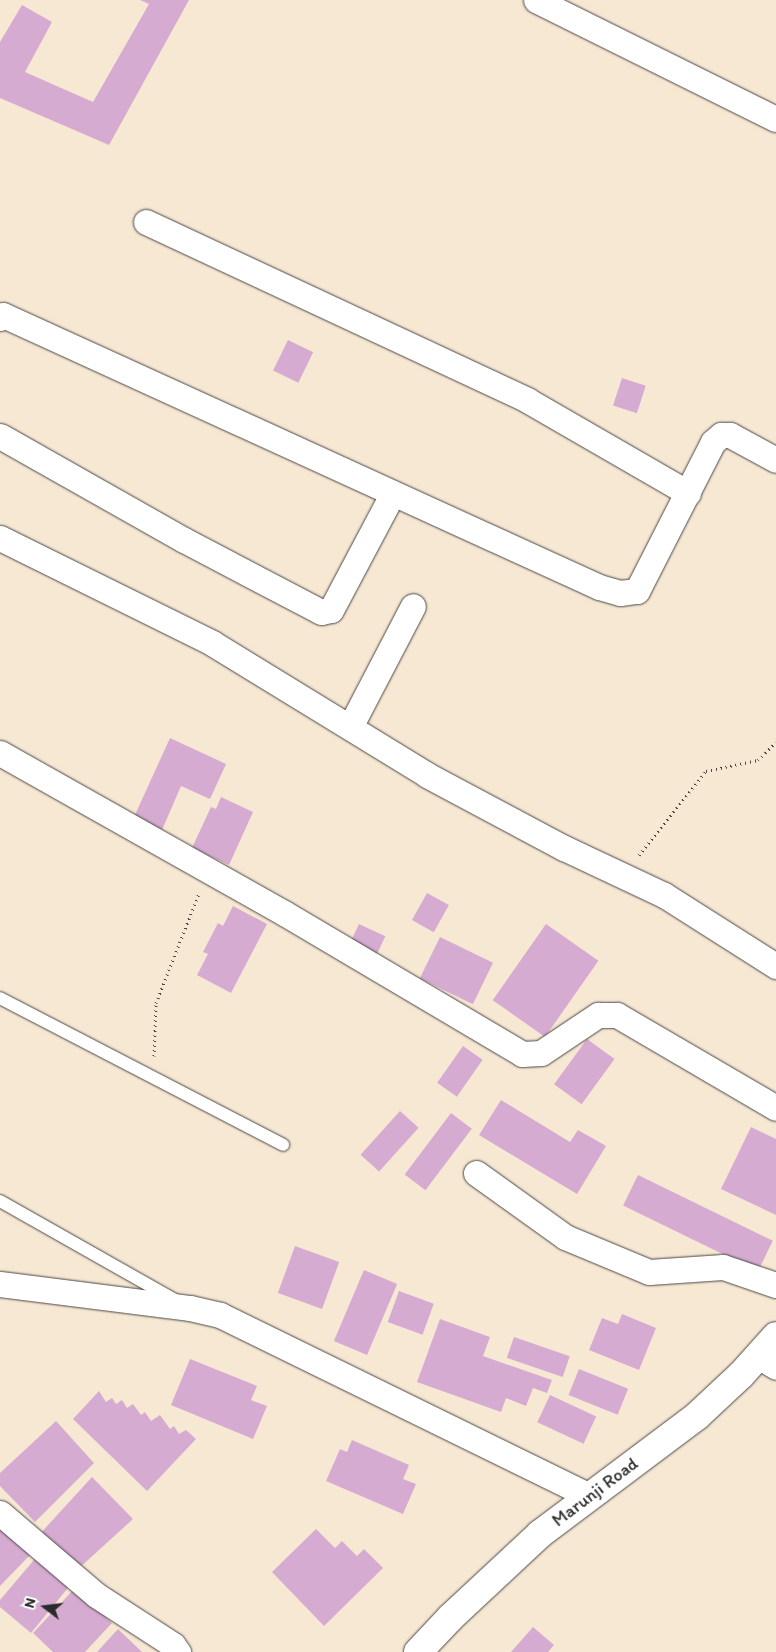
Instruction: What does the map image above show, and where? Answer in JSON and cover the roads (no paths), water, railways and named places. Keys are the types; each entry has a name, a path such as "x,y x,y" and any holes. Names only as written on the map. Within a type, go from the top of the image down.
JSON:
{"street":[{"path":"536,0 776,119"},
{"path":"146,222 526,400 688,493"},
{"path":"0,318 3,315 599,587 620,593 637,591 713,442 720,435 730,435 776,460"},
{"path":"0,436 184,540 321,612 331,610 393,493"},
{"path":"0,538 212,643 427,775 603,866 664,894 776,966"},
{"path":"350,727 413,606"},
{"path":"0,752 208,870 522,1054 541,1053 598,1015 617,1015 776,1108"},
{"path":"476,1173 565,1237 649,1272 723,1267 776,1285"},
{"path":"0,1284 190,1308 220,1315 589,1496"},
{"name":"Marunji Road","path":"418,1652 504,1567 589,1496 697,1416 767,1361 776,1336"},
{"path":"0,1513 96,1595 173,1645 178,1652"}],"lane":[{"path":"0,998 283,1145"},
{"path":"0,1201 190,1308"}]}
